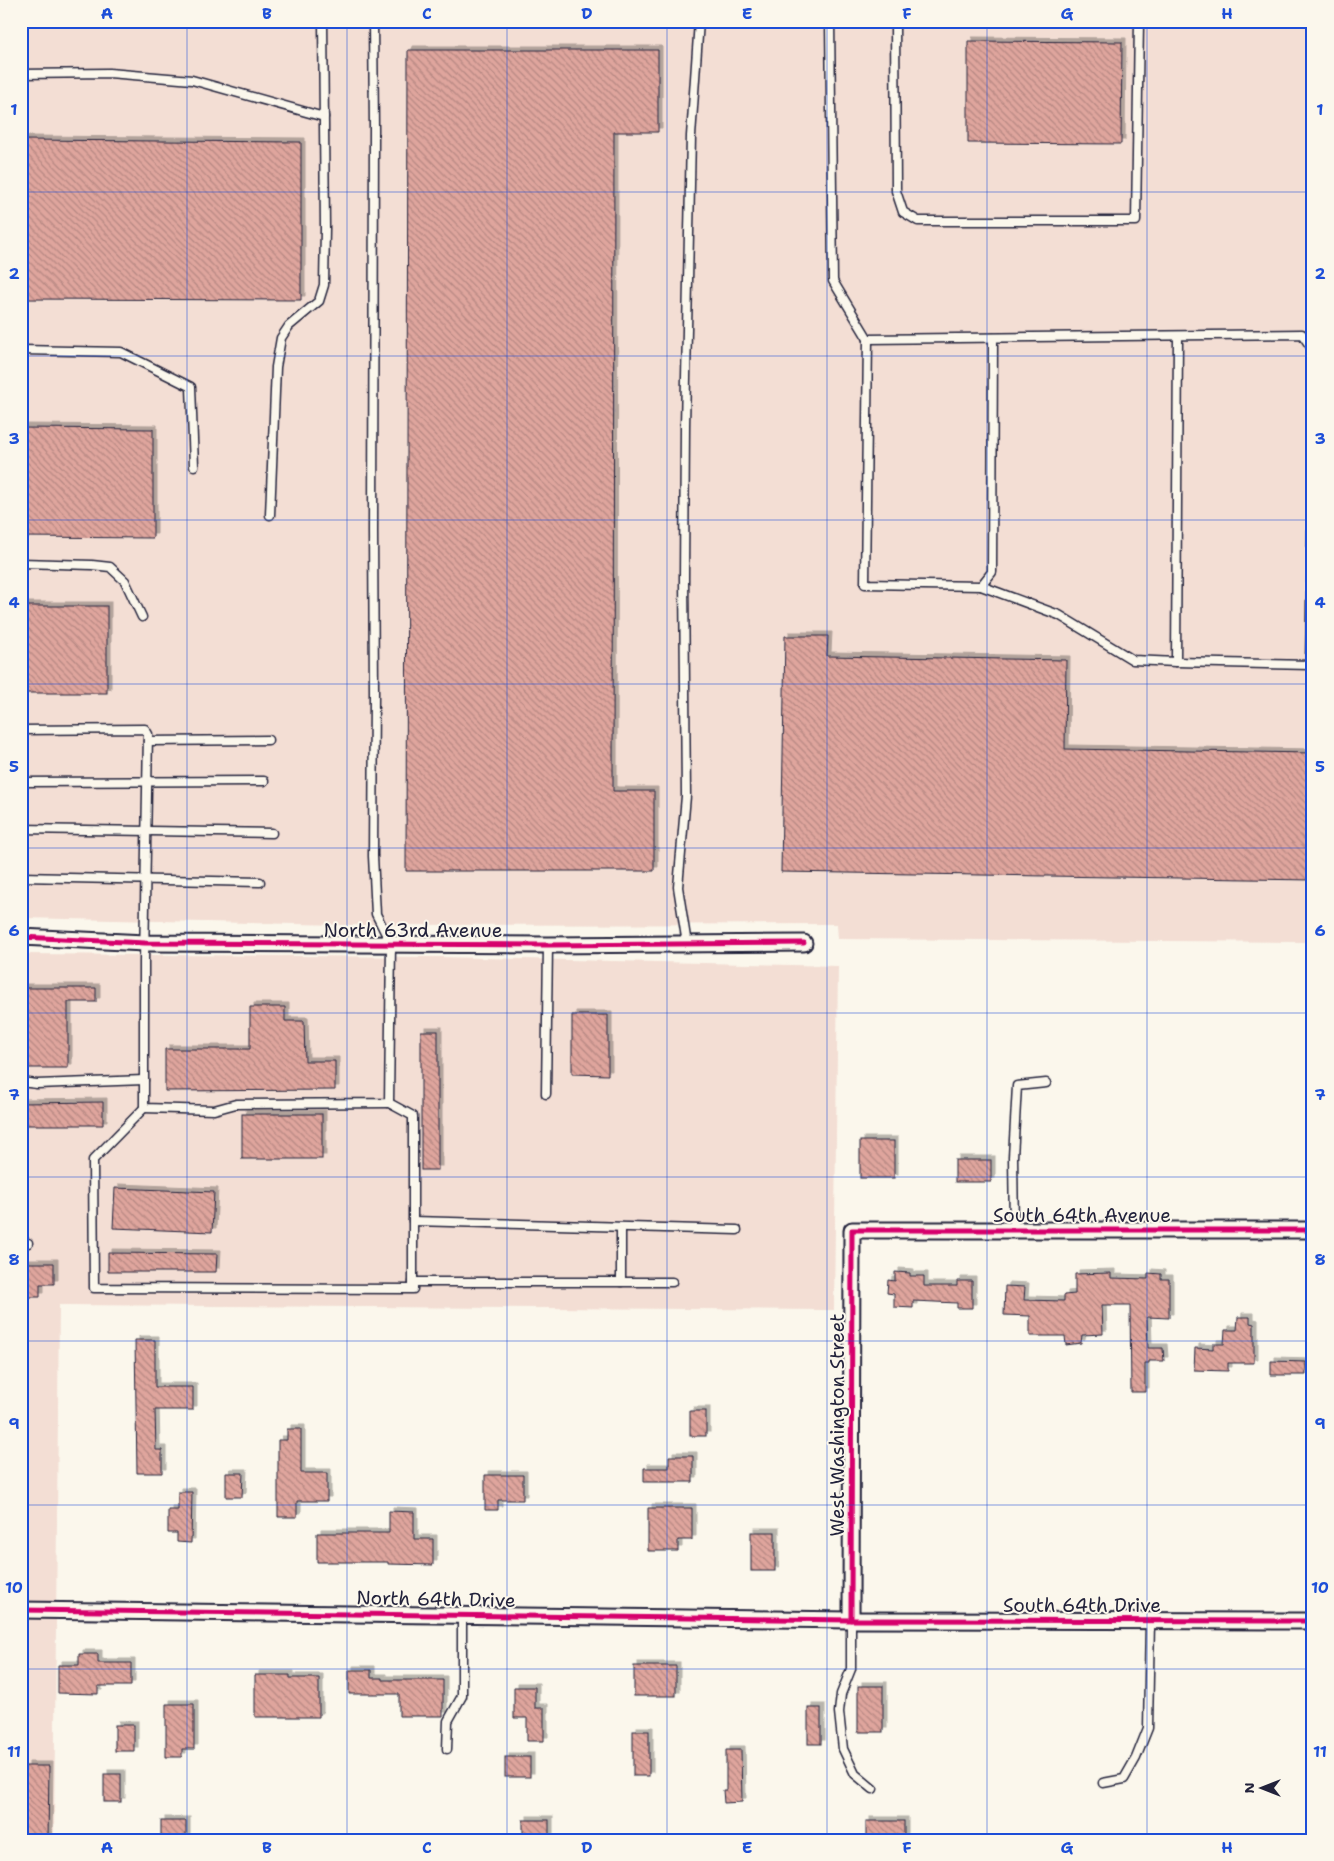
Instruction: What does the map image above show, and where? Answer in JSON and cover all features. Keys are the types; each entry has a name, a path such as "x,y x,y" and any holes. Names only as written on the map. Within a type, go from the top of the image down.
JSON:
{"street":[{"name":"North 63rd Avenue","path":"21,937 145,943 548,945 804,943"},
{"name":"South 64th Avenue","path":"852,1230 1313,1230"},
{"name":"West Washington Street","path":"851,1620 852,1230"},
{"name":"North 64th Drive","path":"21,1610 851,1620"},
{"name":"South 64th Drive","path":"851,1620 1313,1621"}],"lane":[{"path":"270,514 276,367 281,338 289,326 319,301 324,285 323,21"},
{"path":"373,21 373,856 376,914 391,944 389,1103"},
{"path":"687,944 678,887 686,796 684,578 686,416 691,136 699,21"},
{"path":"830,21 833,280 868,339 865,584 981,586 1059,615 1133,660 1310,665 1313,482"},
{"path":"895,21 896,191 903,212 918,221 1136,221 1139,21"},
{"path":"21,74 109,72 192,80 324,117"},
{"path":"868,339 1302,334 1313,350"},
{"path":"1176,662 1178,336"},
{"path":"981,586 992,572 993,338"},
{"path":"21,350 121,352 191,386 194,466"},
{"path":"21,563 92,564 110,567 125,581 142,617"},
{"path":"21,730 145,730 148,734 144,1108 94,1160 94,1288 413,1289 413,1116 389,1103 236,1104 214,1110 144,1108"},
{"path":"148,741 268,740"},
{"path":"21,782 264,781"},
{"path":"21,829 272,833"},
{"path":"21,877 260,882"},
{"path":"546,1094 548,945"},
{"path":"21,1082 37,1084 144,1080"},
{"path":"1014,1230 1013,1157 1017,1086 1046,1083"},
{"path":"413,1221 737,1230"},
{"path":"621,1227 621,1282"},
{"path":"413,1282 672,1282"},
{"path":"448,1749 448,1721 462,1696 462,1615"},
{"path":"851,1620 851,1669 841,1694 839,1712 843,1749 855,1774 873,1789"},
{"path":"1103,1783 1124,1778 1136,1758 1148,1728 1150,1620"}],"shaded area":[{"path":"21,21 1313,21 1313,942 838,939 837,924 342,925 21,918"},
{"path":"21,954 438,957 838,966 834,1310 59,1305 54,1840 21,1840"}],"building":[{"path":"968,41 1122,42 1121,144 968,143"},
{"path":"408,50 658,50 658,132 614,132 613,791 654,791 654,871 406,871"},
{"path":"21,140 301,142 301,300 21,299"},
{"path":"21,428 153,429 153,538 21,537"},
{"path":"21,606 107,606 107,693 21,693"},
{"path":"785,636 828,636 827,656 1066,660 1065,749 1313,753 1313,880 781,872"},
{"path":"21,988 96,988 96,1002 68,1002 68,1068 21,1068"},
{"path":"250,1007 285,1007 285,1021 304,1021 305,1061 335,1061 335,1090 165,1091 165,1049 250,1049"},
{"path":"572,1015 608,1015 608,1075 572,1074"},
{"path":"421,1031 438,1031 438,1170 421,1170"},
{"path":"103,1102 103,1125 21,1125 21,1103"},
{"path":"242,1114 322,1114 322,1159 242,1159"},
{"path":"860,1141 894,1141 894,1178 860,1178"},
{"path":"955,1160 991,1160 991,1182 955,1182"},
{"path":"115,1188 214,1192 212,1232 113,1228"},
{"path":"108,1253 217,1254 216,1272 108,1272"},
{"path":"21,1263 54,1263 54,1284 40,1284 40,1297 21,1297"},
{"path":"895,1272 910,1273 910,1276 924,1276 924,1286 957,1286 957,1281 972,1281 972,1308 957,1308 957,1303 913,1301 913,1308 894,1307 894,1294 887,1293 888,1280 895,1281"},
{"path":"1111,1273 1111,1278 1148,1279 1148,1273 1161,1274 1161,1279 1169,1279 1169,1318 1147,1317 1148,1348 1163,1348 1164,1361 1149,1361 1149,1363 1145,1363 1145,1392 1131,1392 1130,1305 1102,1305 1103,1334 1082,1335 1081,1343 1066,1345 1065,1336 1030,1336 1030,1316 1004,1315 1005,1286 1025,1287 1024,1300 1064,1301 1064,1295 1075,1294 1075,1274"},
{"path":"1238,1317 1250,1317 1250,1323 1254,1324 1254,1363 1228,1363 1228,1371 1194,1370 1195,1348 1213,1349 1213,1344 1224,1344 1225,1330 1237,1330"},
{"path":"135,1340 155,1340 155,1387 193,1387 193,1410 155,1410 156,1450 162,1450 162,1473 137,1473"},
{"path":"1271,1361 1306,1362 1306,1375 1271,1375"},
{"path":"690,1411 706,1411 706,1436 690,1436"},
{"path":"287,1429 301,1429 301,1473 327,1473 327,1501 297,1501 297,1517 278,1517 278,1440 287,1440"},
{"path":"669,1456 693,1456 693,1482 644,1482 644,1468 669,1468"},
{"path":"226,1473 243,1473 242,1497 226,1497"},
{"path":"485,1475 523,1475 523,1500 498,1500 498,1510 485,1510"},
{"path":"178,1492 192,1492 191,1543 177,1542 177,1533 168,1533 168,1510 178,1510"},
{"path":"648,1508 692,1508 692,1540 678,1540 678,1551 648,1551"},
{"path":"389,1511 414,1512 414,1539 433,1539 433,1565 388,1564 388,1562 317,1562 317,1533 389,1533"},
{"path":"751,1532 775,1532 775,1571 751,1571"},
{"path":"79,1654 98,1654 98,1663 131,1663 131,1686 98,1686 98,1694 58,1693 58,1665 79,1665"},
{"path":"634,1666 676,1666 676,1696 634,1696"},
{"path":"349,1670 371,1670 371,1678 382,1678 382,1680 443,1680 443,1716 399,1716 399,1694 349,1694"},
{"path":"255,1675 290,1675 290,1678 319,1678 319,1717 255,1717"},
{"path":"858,1686 883,1686 883,1732 858,1732"},
{"path":"514,1687 535,1687 535,1708 544,1708 544,1741 527,1741 527,1718 514,1718"},
{"path":"166,1704 194,1704 194,1749 182,1749 182,1757 166,1757"},
{"path":"808,1708 821,1708 821,1744 808,1744"},
{"path":"115,1725 134,1725 134,1751 115,1751"},
{"path":"633,1731 649,1731 649,1776 633,1776"},
{"path":"726,1750 741,1750 742,1802 724,1803 723,1790 726,1790"},
{"path":"505,1757 530,1757 530,1777 505,1777"},
{"path":"25,1766 49,1766 48,1840 24,1840"},
{"path":"104,1774 121,1774 121,1802 104,1802"},
{"path":"523,1820 549,1820 549,1840 523,1840"},
{"path":"161,1821 186,1821 186,1840 161,1840"},
{"path":"866,1821 904,1821 904,1840 866,1840"}],"cycle path":[{"path":"21,937 145,943 548,945 804,943"},
{"path":"851,1620 852,1230 1313,1230"},
{"path":"21,1610 851,1620 1313,1621"}]}
